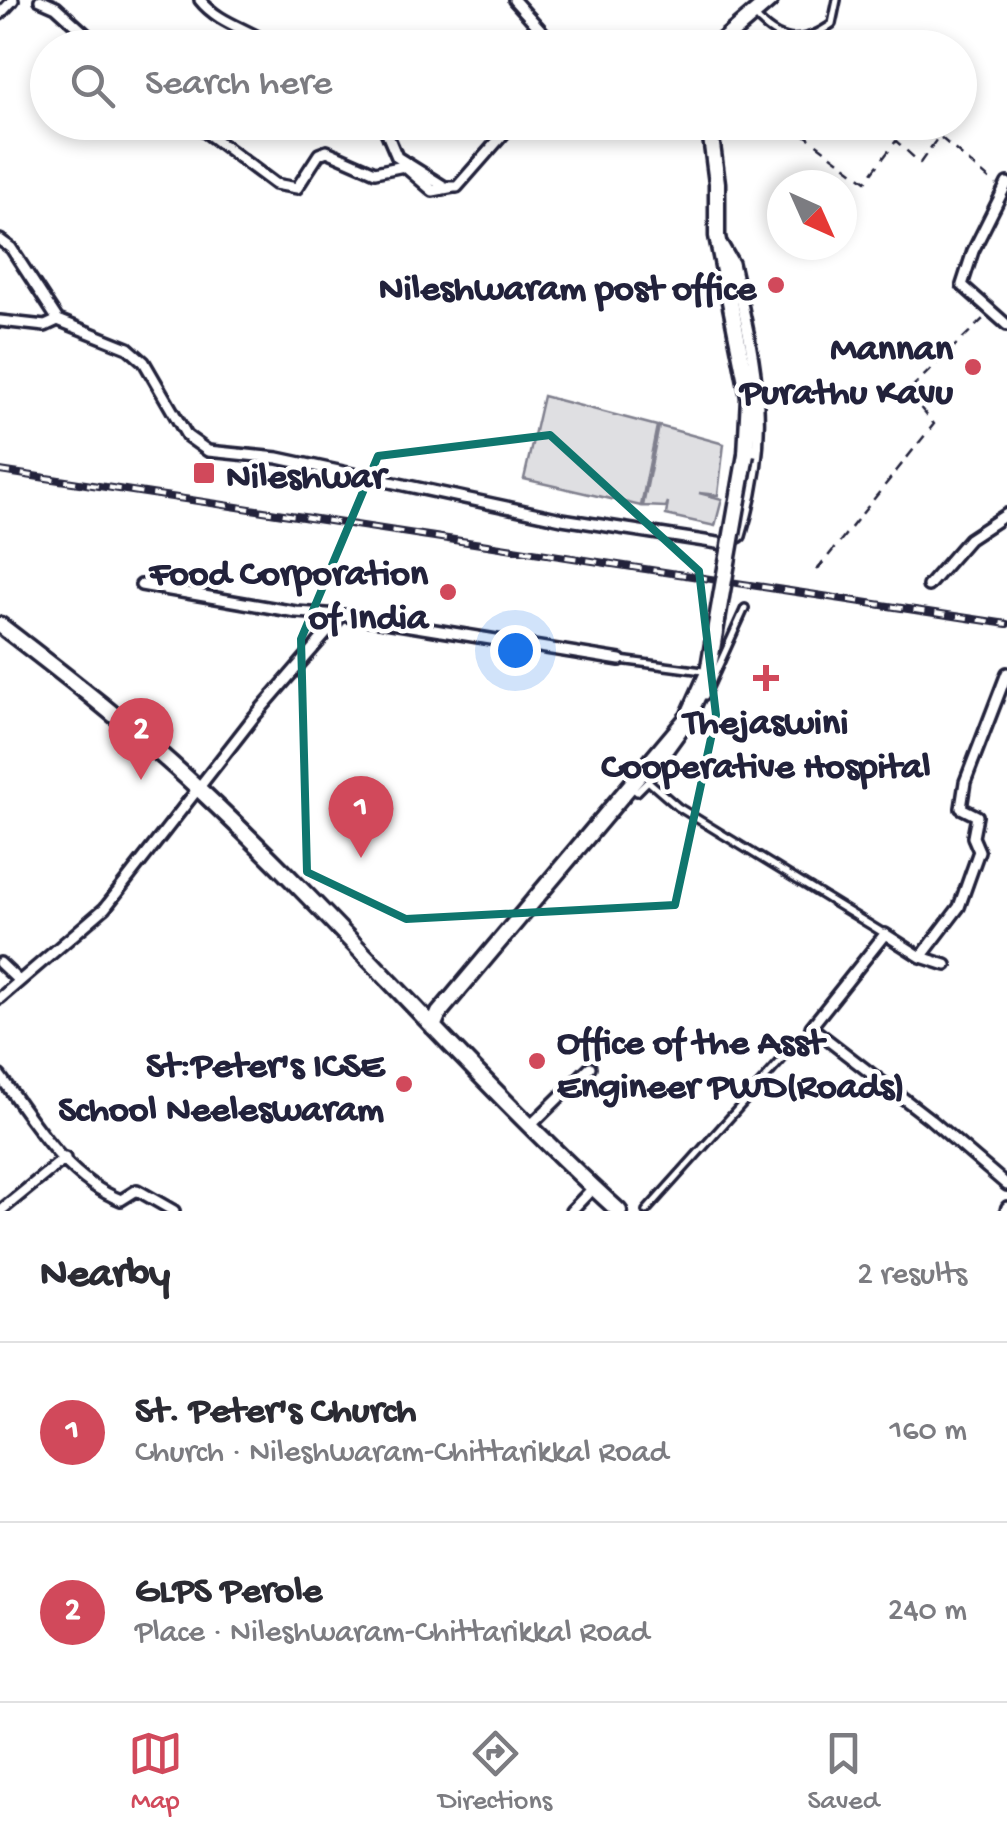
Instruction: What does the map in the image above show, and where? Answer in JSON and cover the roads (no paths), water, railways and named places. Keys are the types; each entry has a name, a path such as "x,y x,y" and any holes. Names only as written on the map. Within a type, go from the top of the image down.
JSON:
{"main road":[{"path":"735,30 770,0"},
{"path":"433,1027 438,1013 688,717 708,673 746,454 748,397 718,236 718,183 712,140"},
{"path":"0,625 107,708 200,790 530,1126 619,1211"}],"street":[{"path":"0,14 14,0"},
{"path":"40,0 56,6 81,30"},
{"path":"200,0 215,18 248,30"},
{"path":"514,0 541,30"},
{"path":"216,140 274,184 286,188 297,188 318,154 327,150 375,172 404,166 432,192 454,188 498,140"},
{"path":"390,140 397,156 445,188 454,188"},
{"path":"1005,187 973,251 962,285 1007,325"},
{"path":"0,240 34,278 58,320 128,348 144,362 187,436 208,451 278,458 562,519 724,544 740,536 749,508 761,408 732,263 718,236"},
{"path":"0,321 45,326 58,320"},
{"path":"928,586 969,539 1007,514"},
{"path":"141,585 620,660"},
{"path":"0,998 105,908 253,718 342,615"},
{"path":"921,957 959,907 979,851 973,837 977,816 962,808 965,782 1007,673"},
{"path":"946,965 921,957 885,934 810,1027 1005,1182"},
{"path":"0,963 18,981"},
{"path":"530,1126 590,1067"},
{"path":"0,1076 35,1130 116,1198 122,1200 137,1190 174,1211"},
{"path":"0,1211 65,1158"},
{"path":"571,1211 594,1188"}],"lane":[{"path":"823,30 832,24 837,0"},
{"path":"753,14 770,30"},
{"path":"620,660 704,668 683,716 626,782 637,792 696,712 745,608"},
{"path":"648,781 678,807 885,934"},
{"path":"646,1211 810,1027"}],"railway":[{"path":"0,471 1007,624"}],"place":[{"name":"Nileshwaram post office","path":"776,285"},
{"name":"Mannan Purathu Kavu","path":"973,367"},
{"name":"Nileshwar","path":"204,473"},
{"name":"Food Corporation of India","path":"448,592"},
{"name":"Thejaswini Cooperative Hospital","path":"766,678"},
{"name":"GLPS Perole","path":"141,780"},
{"name":"St. Peter's Church","path":"361,858"},
{"name":"Office of the Asst Engineer PWD(Roads)","path":"537,1061"},
{"name":"St:Peter's ICSE School Neeleswaram","path":"404,1084"}]}
